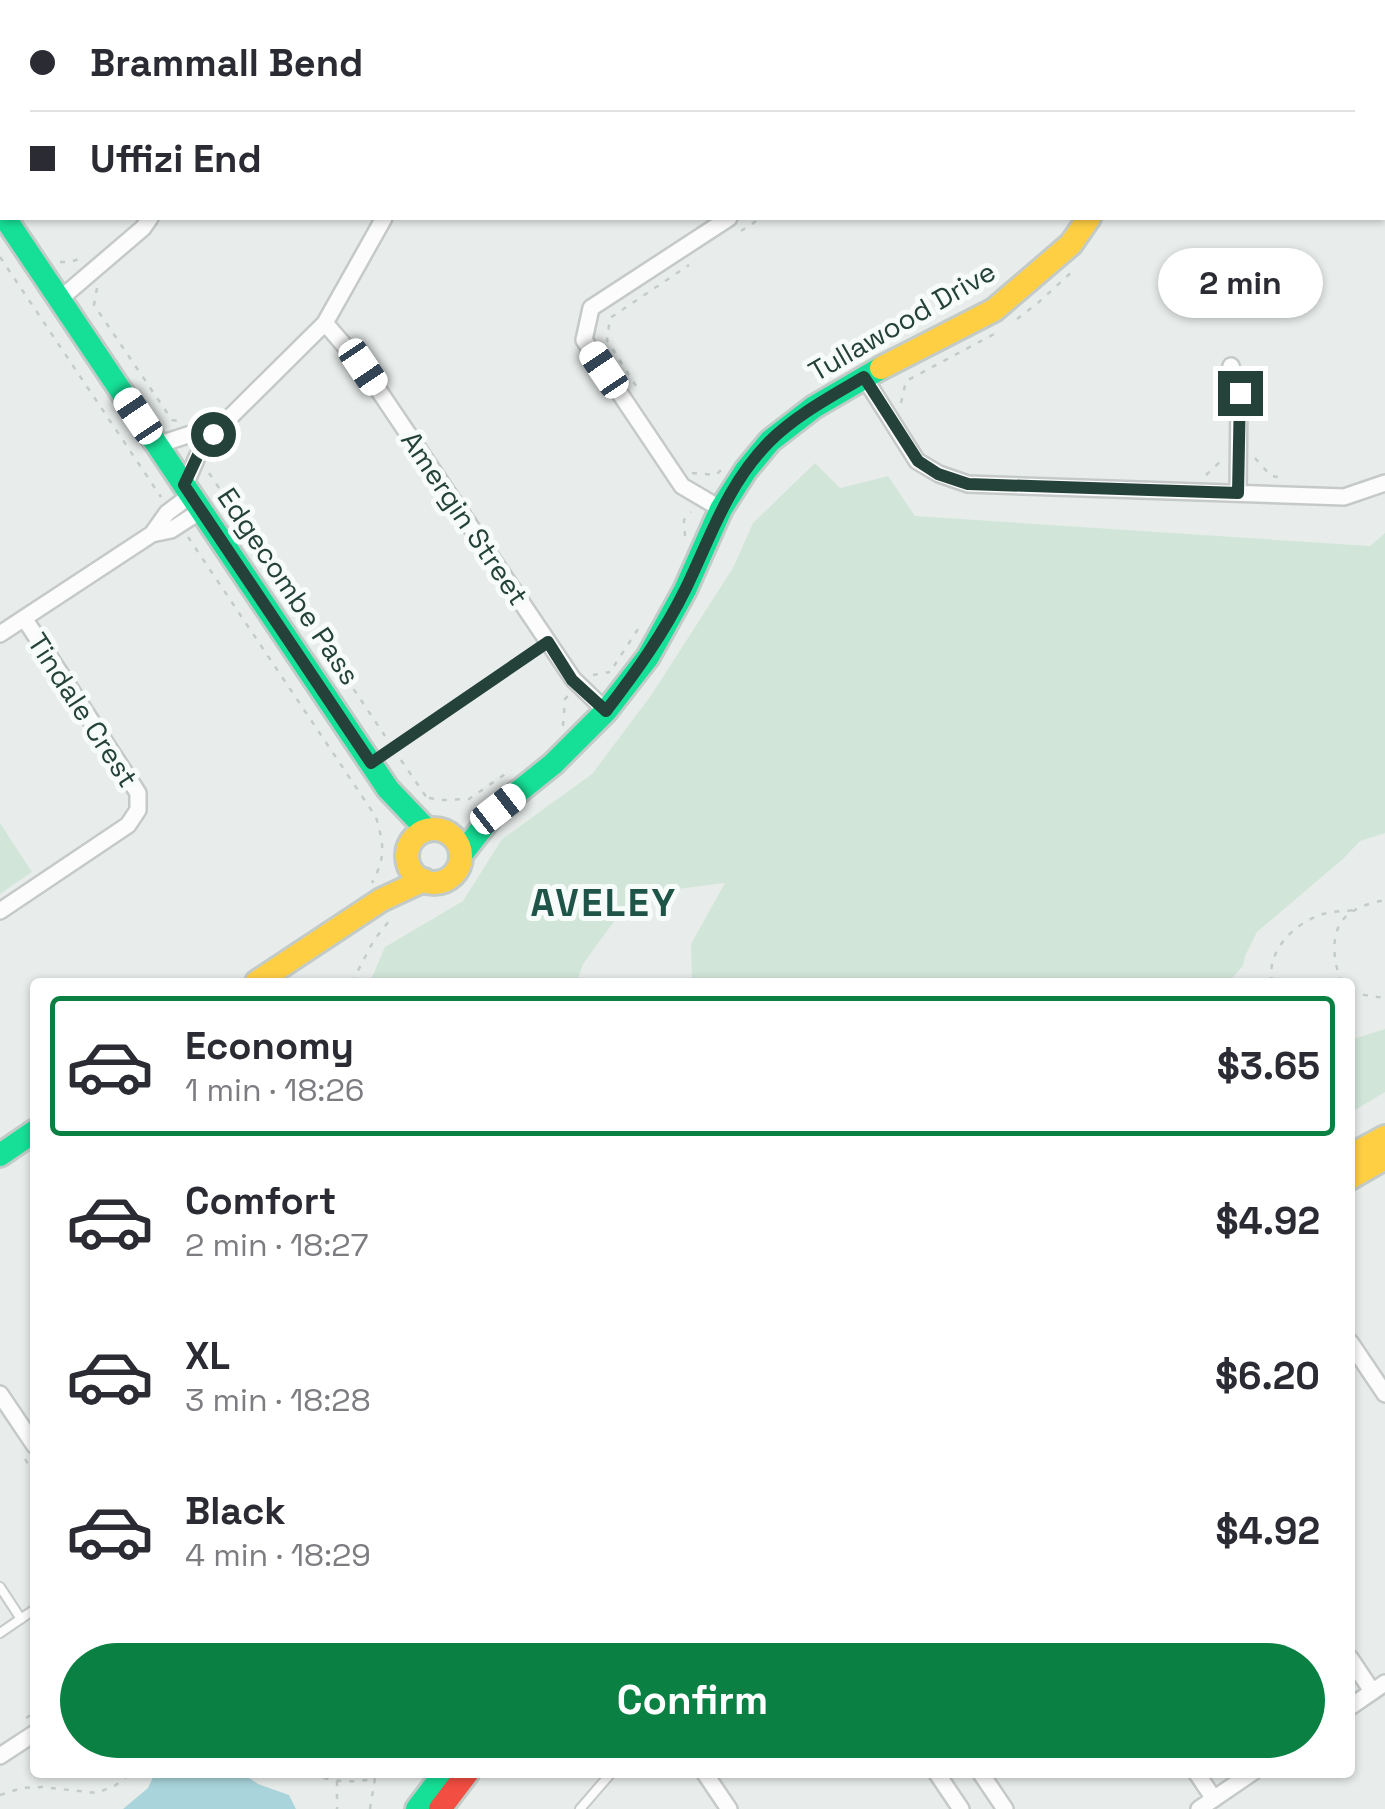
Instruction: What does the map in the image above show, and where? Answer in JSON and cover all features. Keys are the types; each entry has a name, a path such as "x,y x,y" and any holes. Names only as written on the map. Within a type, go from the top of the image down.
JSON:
{"street":[{"name":"Edgecombe Pass","path":"7,220 388,788 423,850 456,842 461,855"},
{"path":"60,299 148,220"},
{"path":"157,445 200,439 233,414 325,324 383,220"},
{"path":"720,509 682,486 584,340 591,308 725,220"},
{"name":"Tullawood Drive","path":"498,809 461,855 460,864 441,882 423,850 498,809 553,764 606,711 648,657 685,590 720,509 770,441 814,406 994,310 1071,244 1088,220"},
{"name":"Amergin Street","path":"325,324 363,367 572,680 606,711"},
{"path":"1231,366 1240,393 1238,493"},
{"path":"864,377 918,461 938,474 968,484 1344,496 1385,483"},
{"path":"152,534 180,525 192,497 200,439"},
{"path":"0,634 152,534 170,510 192,497"},
{"name":"Tindale Crest","path":"0,911 128,826 138,810 138,793 24,618"},
{"path":"249,978 375,893 423,850"},
{"path":"0,1154 30,1134"},
{"path":"1355,1153 1385,1138"},
{"path":"1355,1175 1385,1158"},
{"path":"1355,1349 1385,1394"},
{"path":"0,1394 30,1438"},
{"path":"1355,1663 1379,1687 1355,1703"},
{"path":"0,1756 30,1736"},
{"path":"708,1778 728,1809"},
{"path":"940,1778 961,1809"},
{"path":"984,1778 1005,1809"},
{"path":"1200,1778 1214,1799"},
{"path":"1198,1809 1244,1778"},
{"path":"417,1809 445,1796"}],"lane":[{"path":"371,763 548,642"},
{"path":"0,1587 21,1619"},
{"path":"0,1633 30,1613"},
{"path":"580,1809 607,1778"}],"path":[{"path":"730,238 758,220"},
{"path":"0,258 170,510"},
{"path":"638,390 607,340 610,318 700,258"},
{"path":"56,261 79,259 98,282 94,305 172,420 186,422 210,453 209,476 394,748 404,814 384,847 375,893"},
{"path":"900,405 906,381 994,334 1040,302 1081,263"},
{"path":"1204,476 1223,459 1255,458 1271,476 1289,478"},
{"path":"686,544 684,520 698,503 704,474 692,473"},
{"path":"180,525 376,817 404,814 444,800 470,799 514,768"},
{"path":"562,727 565,699 591,675 610,672 648,614"},
{"path":"1272,978 1271,964 1280,945 1297,926 1328,912 1356,910 1385,900"},
{"path":"1340,978 1335,954 1337,933 1342,920 1356,910"},
{"path":"1355,994 1385,998"},
{"path":"0,1795 42,1787 97,1793 125,1778"},
{"path":"324,1778 375,1779 370,1809"},
{"path":"337,1781 337,1809"}],"green space":[{"path":"815,463 840,488 888,476 915,516 1370,546 1385,533 1385,833 1360,841 1257,932 1243,966 1232,978 692,978 691,944 725,883 631,898 583,964 578,978 372,978 385,947 463,901 502,839 592,774 652,694 733,568 753,523"},
{"path":"0,823 32,872 0,894"},
{"path":"1385,1029 1385,1092 1355,1110 1355,1038"}],"water":[{"path":"153,1778 249,1778 289,1795 296,1809 123,1809 148,1788"}],"traffic: fast":[{"path":"6,220 388,789 427,830"},
{"path":"461,855 497,809 553,764 606,711 648,657 685,590 721,509 770,441 814,407 881,368"},
{"path":"0,1155 30,1134"},
{"path":"417,1809 440,1778"}],"traffic: slow":[{"path":"881,368 994,310 1071,244 1088,220"},
{"path":"434,829 453,837 461,856 453,875 434,883 415,875 407,856 415,837 434,829"},
{"path":"263,978 381,900 424,880"},
{"path":"1355,1153 1385,1137"},
{"path":"1355,1175 1385,1158"}],"traffic: jam":[{"path":"440,1809 463,1778"}],"district":[{"name":"AVELEY","path":"604,903"}],"route":[{"path":"213,434 184,485 371,763 548,642 572,680 606,711 648,657 685,590 720,509 746,470 770,441 814,406 864,377 918,461 938,474 968,484 1238,493 1240,393"}]}
